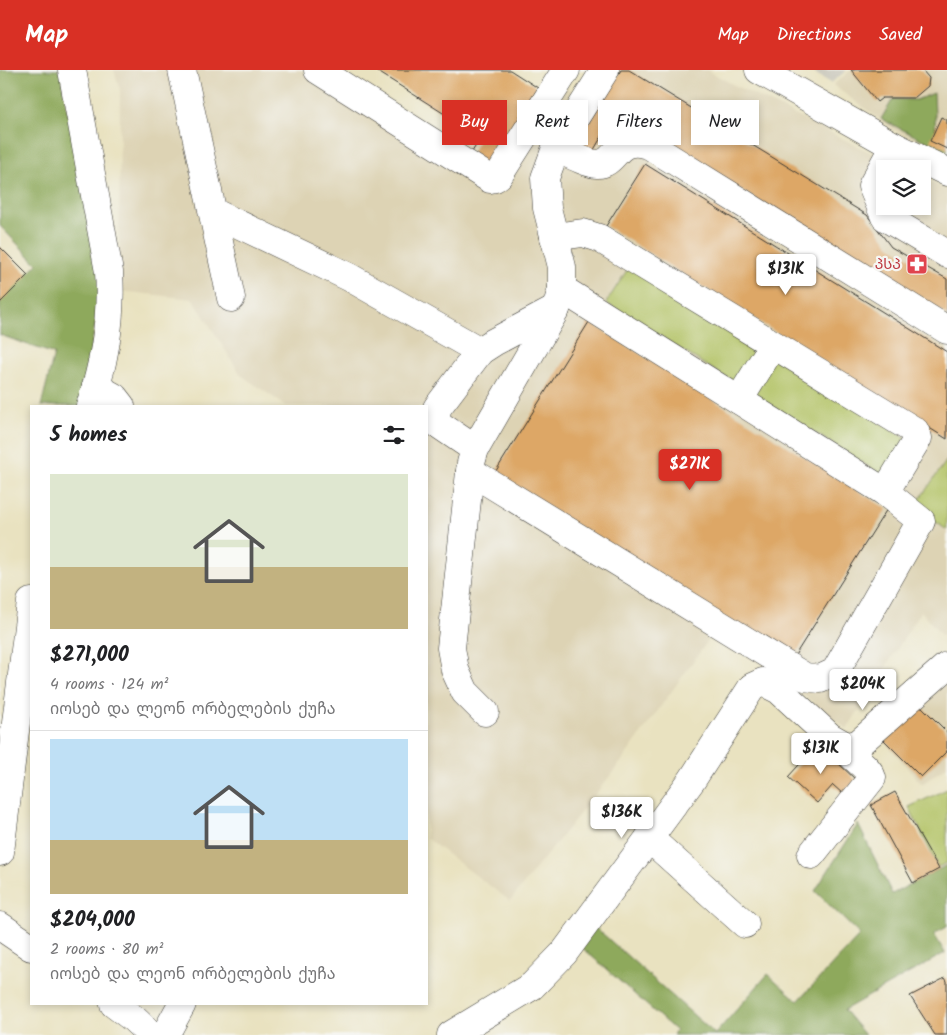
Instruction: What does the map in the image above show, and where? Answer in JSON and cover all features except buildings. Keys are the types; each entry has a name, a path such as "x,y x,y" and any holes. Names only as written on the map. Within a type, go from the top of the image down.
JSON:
{"street":[{"path":"72,70 110,272 110,302 104,347 93,397 114,397 120,405"},
{"path":"182,70 231,298"},
{"path":"318,70 490,179 499,175 566,70"},
{"path":"485,712 465,692 455,670 451,648 472,460 559,299 562,267 547,208 546,178 556,148 605,70"},
{"path":"759,70 894,146 947,172"},
{"path":"556,148 596,164 603,163 624,144 638,142 648,145 947,330"},
{"path":"894,146 872,186 885,218 947,254"},
{"path":"213,212 349,277 480,351"},
{"path":"554,237 583,233 599,238 915,431 918,438 885,492"},
{"path":"559,299 739,400 885,492 921,520 835,672 820,680 805,677 472,460 438,424 436,417 438,408 480,351 559,299"},
{"path":"739,400 773,344"},
{"path":"0,852 6,740 30,608"},
{"path":"451,1035 532,986 564,954 692,780 752,688 763,682 779,690 830,737 846,746 858,744 947,666"},
{"path":"811,855 872,778 870,772 848,752 846,746"},
{"path":"649,838 745,924"},
{"path":"0,926 30,946"},
{"path":"115,1005 151,1035"},
{"path":"165,1035 181,1005"}],"shaded area":[{"path":"114,70 310,70 499,188 526,145 588,145 588,102 594,106 617,70 707,70 886,160 876,160 876,215 931,215 931,182 947,190 947,633 942,636 921,611 847,729 771,670 712,635 621,762 510,901 428,840 428,405 285,405 241,375 193,299 119,291 120,90"},
{"path":"809,70 847,70 831,83"},
{"path":"851,70 947,70 947,144 936,138 934,93 916,100 893,99 900,130 947,152 947,155 897,132 833,85"},
{"path":"563,85 585,100 554,100"},
{"path":"947,674 947,766 922,784 881,738"}],"green space":[{"path":"0,70 60,70 101,287 82,405 41,405 54,354 0,335 0,300 37,264 0,226"},
{"path":"934,93 936,138 947,144 947,152 881,119 893,99 916,100"},
{"path":"629,267 907,439 884,476 606,303"},
{"path":"947,460 947,530 914,507"},
{"path":"947,789 947,863 938,867 909,807"},
{"path":"858,824 892,894 947,865 947,927 934,934 945,953 844,1010 865,1035 673,1035 676,1031 579,945 594,926 715,1034 768,974 798,1001 860,935 815,891"}],"place":[{"name":"პსპ","path":"917,264"}]}
